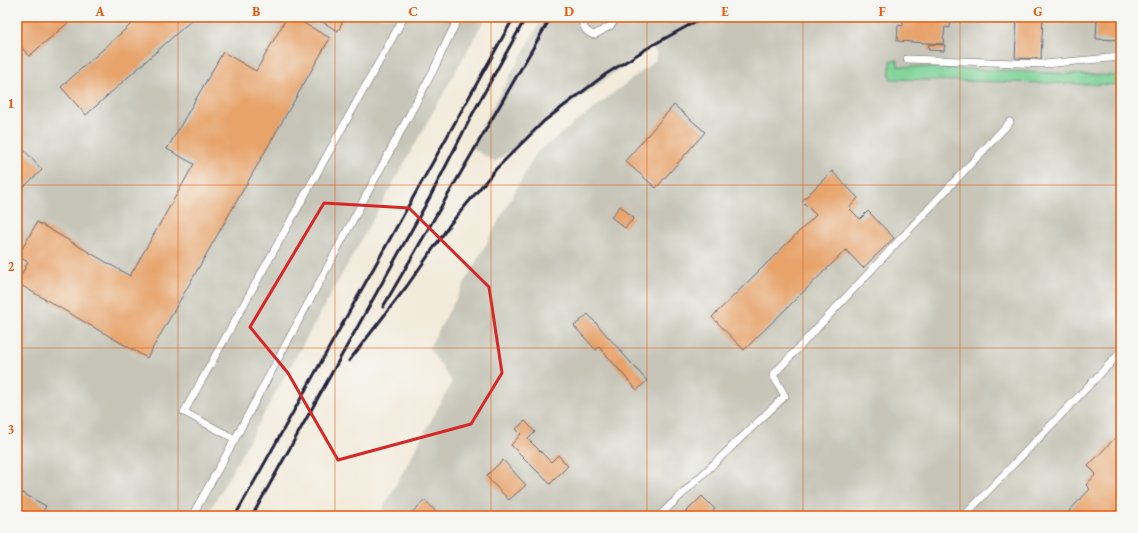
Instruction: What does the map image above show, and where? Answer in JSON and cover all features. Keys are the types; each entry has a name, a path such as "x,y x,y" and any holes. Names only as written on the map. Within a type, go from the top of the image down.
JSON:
{"lane":[{"path":"235,439 184,412 404,17"},
{"path":"192,516 429,78 459,17"},
{"path":"582,17 584,29 588,34 594,36 610,26 618,17"},
{"path":"907,59 1044,64 1121,57"},
{"path":"659,516 784,396 773,375 1010,122"},
{"path":"964,516 1121,352"}],"highlighted area":[{"path":"324,203 409,208 489,287 502,373 471,424 338,460 288,373 250,327"}],"shaded area":[{"path":"17,17 486,17 207,516 17,516"},
{"path":"543,17 1121,17 1121,516 379,516 452,382 429,348 536,153 655,61 657,54 651,45 495,162 470,147"}],"green space":[{"path":"890,60 898,60 898,66 1118,76 1118,69 1121,69 1121,85 890,79"}],"building":[{"path":"17,17 75,17 29,56 17,42"},
{"path":"139,17 195,17 86,115 61,87"},
{"path":"287,17 293,17 330,38 147,358 17,283 28,262 18,256 37,222 130,276 194,164 167,149 223,52 256,71"},
{"path":"313,17 345,17 338,31"},
{"path":"903,17 951,17 950,28 945,27 943,44 897,41 898,25 903,26"},
{"path":"1017,17 1043,17 1041,59 1015,58"},
{"path":"1097,17 1121,17 1121,40 1096,39"},
{"path":"929,44 945,45 944,51 928,50"},
{"path":"674,105 705,132 656,188 625,161"},
{"path":"24,150 42,170 17,193 17,156"},
{"path":"832,171 858,198 849,208 860,219 868,211 894,238 863,268 846,250 744,350 712,317 816,215 802,201"},
{"path":"620,206 634,218 625,228 611,217"},
{"path":"588,314 647,381 637,390 599,347 596,350 574,326"},
{"path":"525,421 535,432 528,439 551,462 558,455 568,466 550,484 511,445 521,434 516,429"},
{"path":"1121,432 1121,516 1074,516 1069,511 1090,489 1086,485 1096,474 1088,466"},
{"path":"503,460 526,485 509,500 486,476"},
{"path":"17,490 46,506 41,516 17,516"},
{"path":"702,496 715,509 708,516 687,516 685,513"},
{"path":"425,500 440,516 408,516"}],"railway":[{"path":"235,516 514,17"},
{"path":"252,516 430,197 472,115 526,17"},
{"path":"383,307 551,17"},
{"path":"349,361 407,286 451,223 496,169 544,121 606,74 651,46 704,17"}]}
